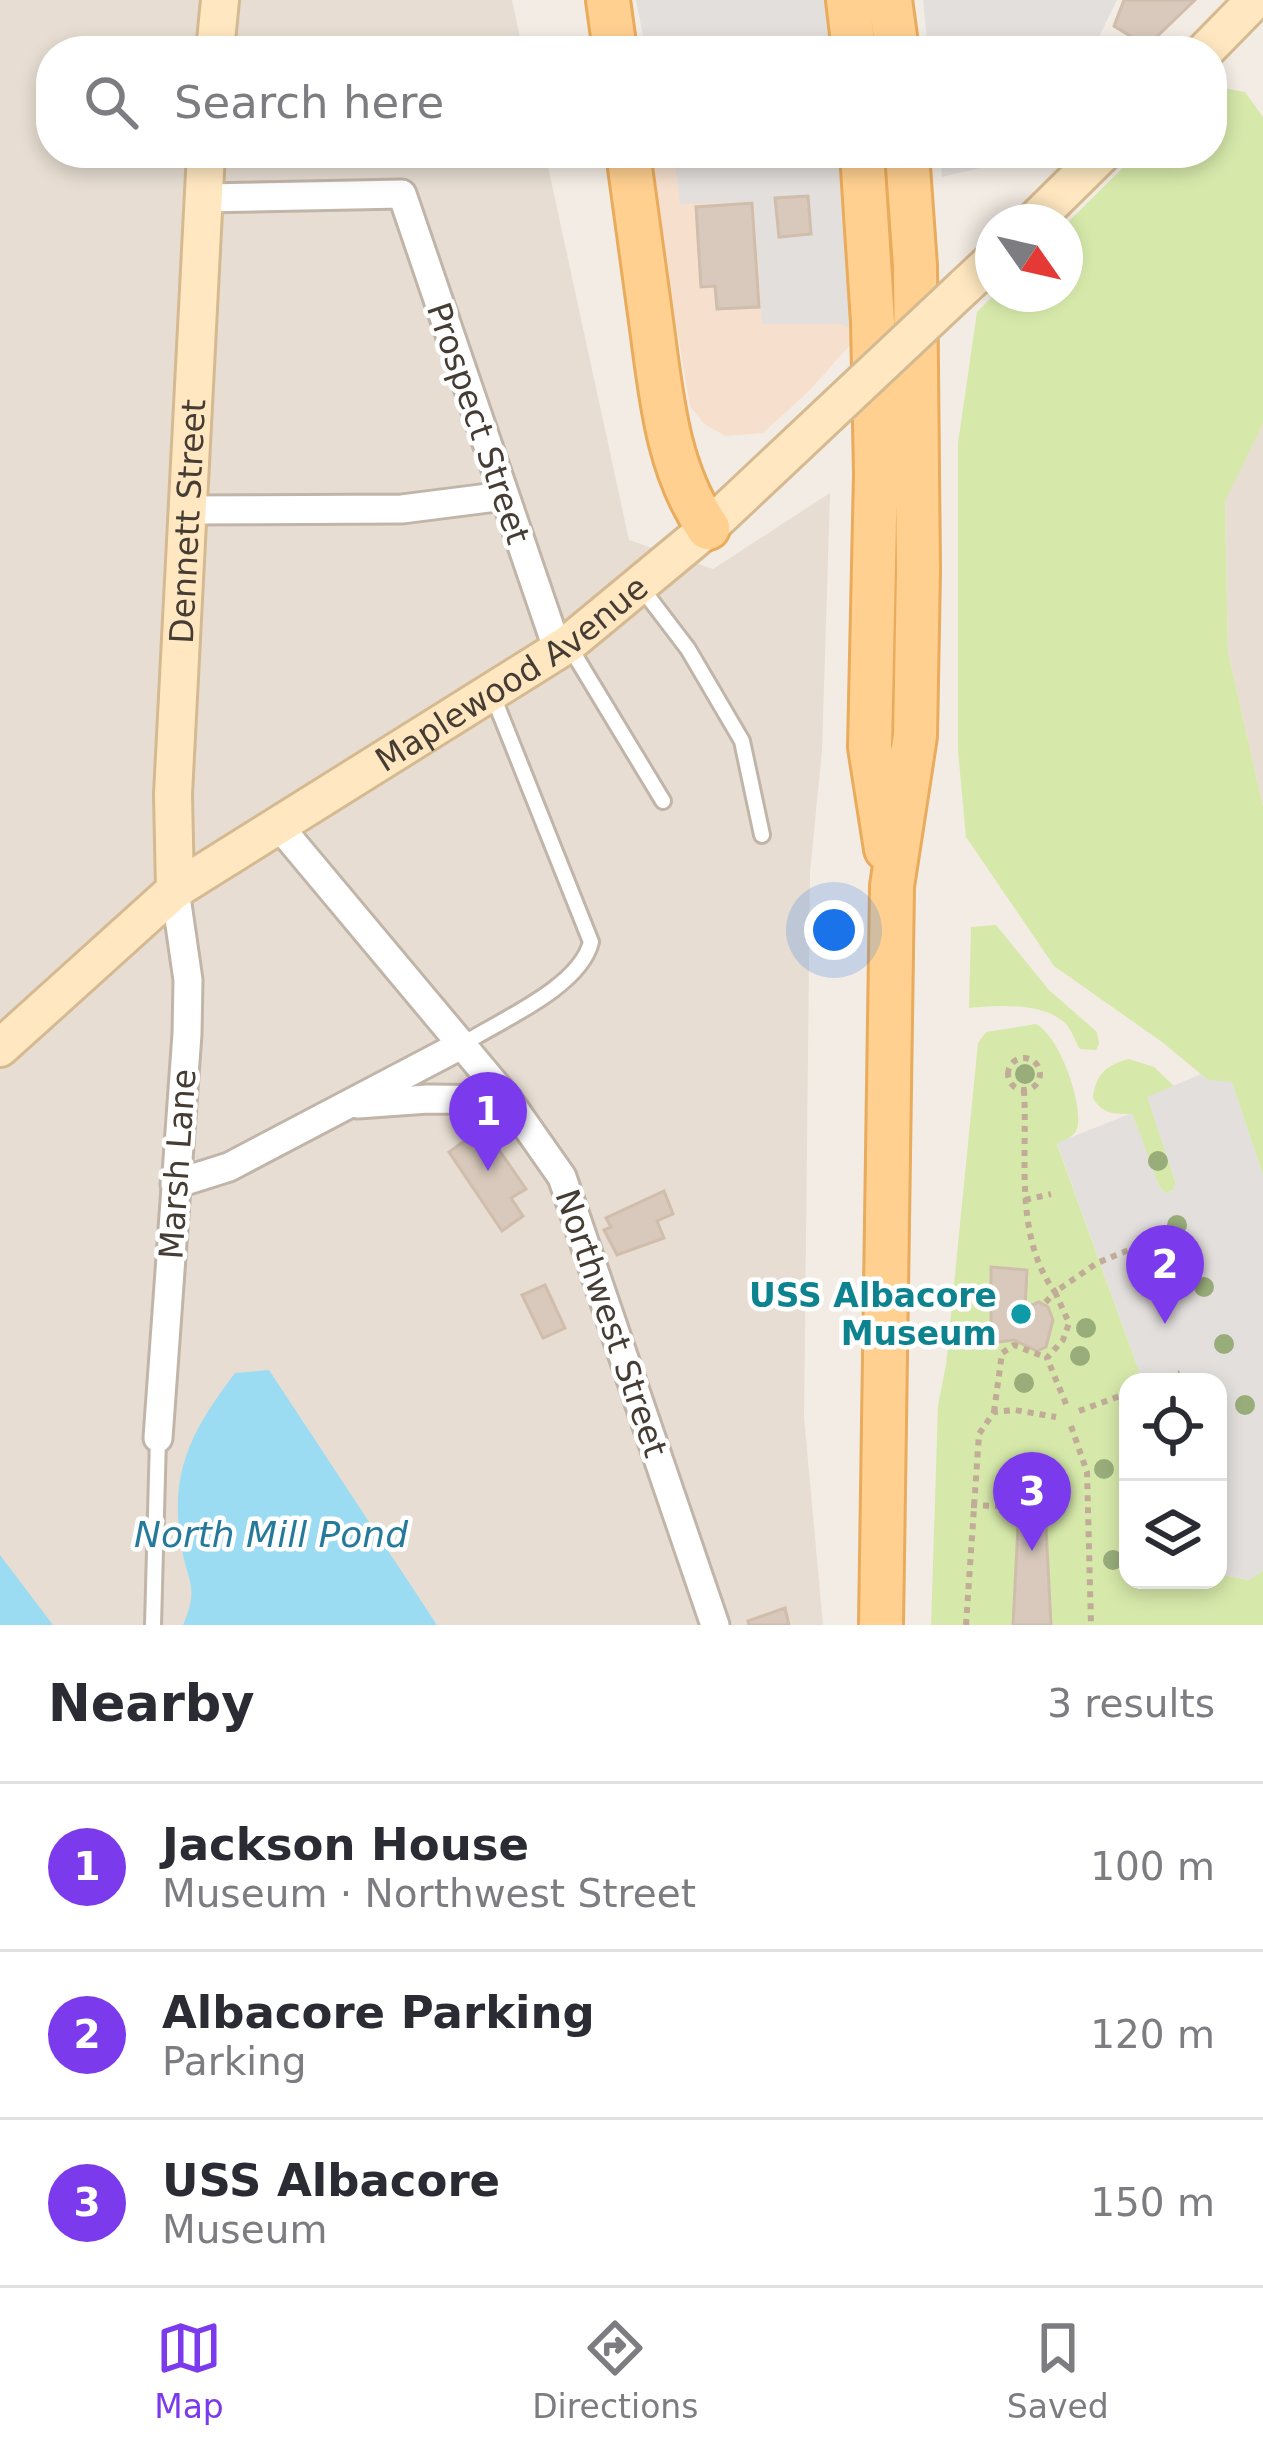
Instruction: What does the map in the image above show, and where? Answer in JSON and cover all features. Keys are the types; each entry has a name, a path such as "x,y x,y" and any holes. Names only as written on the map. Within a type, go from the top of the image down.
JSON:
{"main road":[{"path":"608,0 613,36"},
{"path":"848,0 852,36"},
{"path":"890,0 895,36"},
{"path":"630,168 673,458 708,528"},
{"path":"863,168 875,426 870,747 892,886"},
{"path":"881,1625 892,886 916,736 920,480 908,168"}],"street":[{"path":"216,36 220,0"},
{"path":"1220,36 1255,0"},
{"name":"Dennett Street","path":"176,890 173,794 205,168"},
{"path":"1051,204 1088,168"},
{"name":"Prospect Street","path":"202,199 402,194 504,496 563,648"},
{"name":"Maplewood Avenue","path":"0,1048 176,890 563,648 708,528 975,277"},
{"path":"186,510 402,509 504,496"},
{"name":"Northwest Street","path":"278,825 463,1044 543,1144 562,1177 715,1625"},
{"name":"Marsh Lane","path":"158,1438 188,980 176,890"},
{"path":"175,1184 229,1167 463,1044"},
{"path":"348,1104 508,1100"}],"lane":[{"path":"640,586 688,649 742,741 762,835"},
{"path":"563,648 664,800"},
{"path":"463,1044 561,984 588,955 591,942 492,694"},
{"path":"153,1625 158,1438"}],"path":[{"path":"1022,1059 1036,1064 1040,1073 1034,1087 1024,1090 1009,1078 1010,1068 1022,1059"},
{"path":"1024,1090 1024,1200 1041,1264 1069,1323 1063,1340 1047,1358"},
{"path":"1024,1200 1051,1194"},
{"path":"1044,1304 1097,1263 1134,1248"},
{"path":"966,1625 979,1434 994,1412 1002,1353 1014,1345 1047,1358 1066,1404"},
{"path":"1079,1411 1119,1396"},
{"path":"994,1412 1015,1410 1056,1417"},
{"path":"1071,1426 1088,1472 1091,1625"},
{"path":"971,1505 1019,1507"}],"shaded area":[{"path":"0,0 512,0 520,36 36,36 36,168 548,168 629,540 713,569 830,493 822,750 810,872 804,1417 823,1625 437,1625 397,1567 181,1543 194,1600 183,1625 53,1625 0,1555"},
{"path":"636,0 832,0 836,36 643,36"},
{"path":"923,0 1117,0 1099,36 927,36"},
{"path":"650,168 848,168 859,335 763,433 726,436 704,424 690,406"},
{"path":"676,168 848,168 859,335 842,324 762,324 754,202 680,204"},
{"path":"941,168 980,168 942,177"},
{"path":"1263,424 1263,806 1228,652 1225,500"},
{"path":"1201,1074 1208,1080 1232,1082 1263,1176 1263,1570 1250,1580 1227,1576 1227,1373 1140,1373 1057,1143 1132,1113 1159,1186 1165,1193 1172,1191 1176,1183 1147,1097"}],"green space":[{"path":"1227,89 1245,92 1263,117 1263,424 1225,501 1228,652 1263,806 1263,1176 1232,1083 1208,1080 1054,966 966,837 958,751 958,443 977,312 1083,312 1083,207 1123,168 1227,168"},
{"path":"996,925 1049,990 1097,1032 1096,1050 1080,1049 1066,1024 1046,1012 1006,1006 969,1008 971,927"},
{"path":"1036,1024 1053,1041 1072,1084 1077,1128 1057,1144 1140,1373 1119,1373 1119,1589 1227,1589 1227,1576 1249,1580 1263,1570 1263,1625 931,1625 938,1405 978,1043 986,1032"},
{"path":"1129,1059 1154,1067 1174,1086 1148,1098 1176,1184 1172,1191 1165,1193 1159,1186 1132,1114 1109,1112 1093,1098 1104,1072"}],"water":[{"name":"North Mill Pond","path":"269,1370 437,1625 183,1625 191,1584 181,1544 178,1494 187,1452 235,1373"},
{"path":"0,1555 53,1625 0,1625"}],"building":[{"path":"1124,0 1195,0 1157,36 1130,36 1114,26"},
{"path":"808,196 811,234 779,237 775,198"},
{"path":"752,203 759,307 717,309 715,286 701,287 696,207"},
{"path":"474,1134 487,1154 497,1147 526,1189 511,1198 523,1216 502,1231 449,1152"},
{"path":"664,1191 673,1214 657,1221 664,1238 617,1255 604,1230 611,1227 606,1218"},
{"name":"USS Albacore Museum","path":"991,1267 1027,1270 1025,1308 1039,1302 1048,1307 1053,1320 1046,1347 1037,1351 1014,1340 991,1343"},
{"path":"545,1285 565,1328 543,1338 522,1295"},
{"path":"1029,1460 1036,1463 1045,1508 1051,1625 1013,1625 1019,1507"},
{"path":"785,1608 789,1625 749,1625 748,1621"}],"place":[{"name":"Jackson House","path":"488,1171"},
{"name":"USS Albacore Museum","path":"1021,1314"},
{"name":"Albacore Parking","path":"1165,1324"},
{"name":"USS Albacore","path":"1032,1551"}]}
